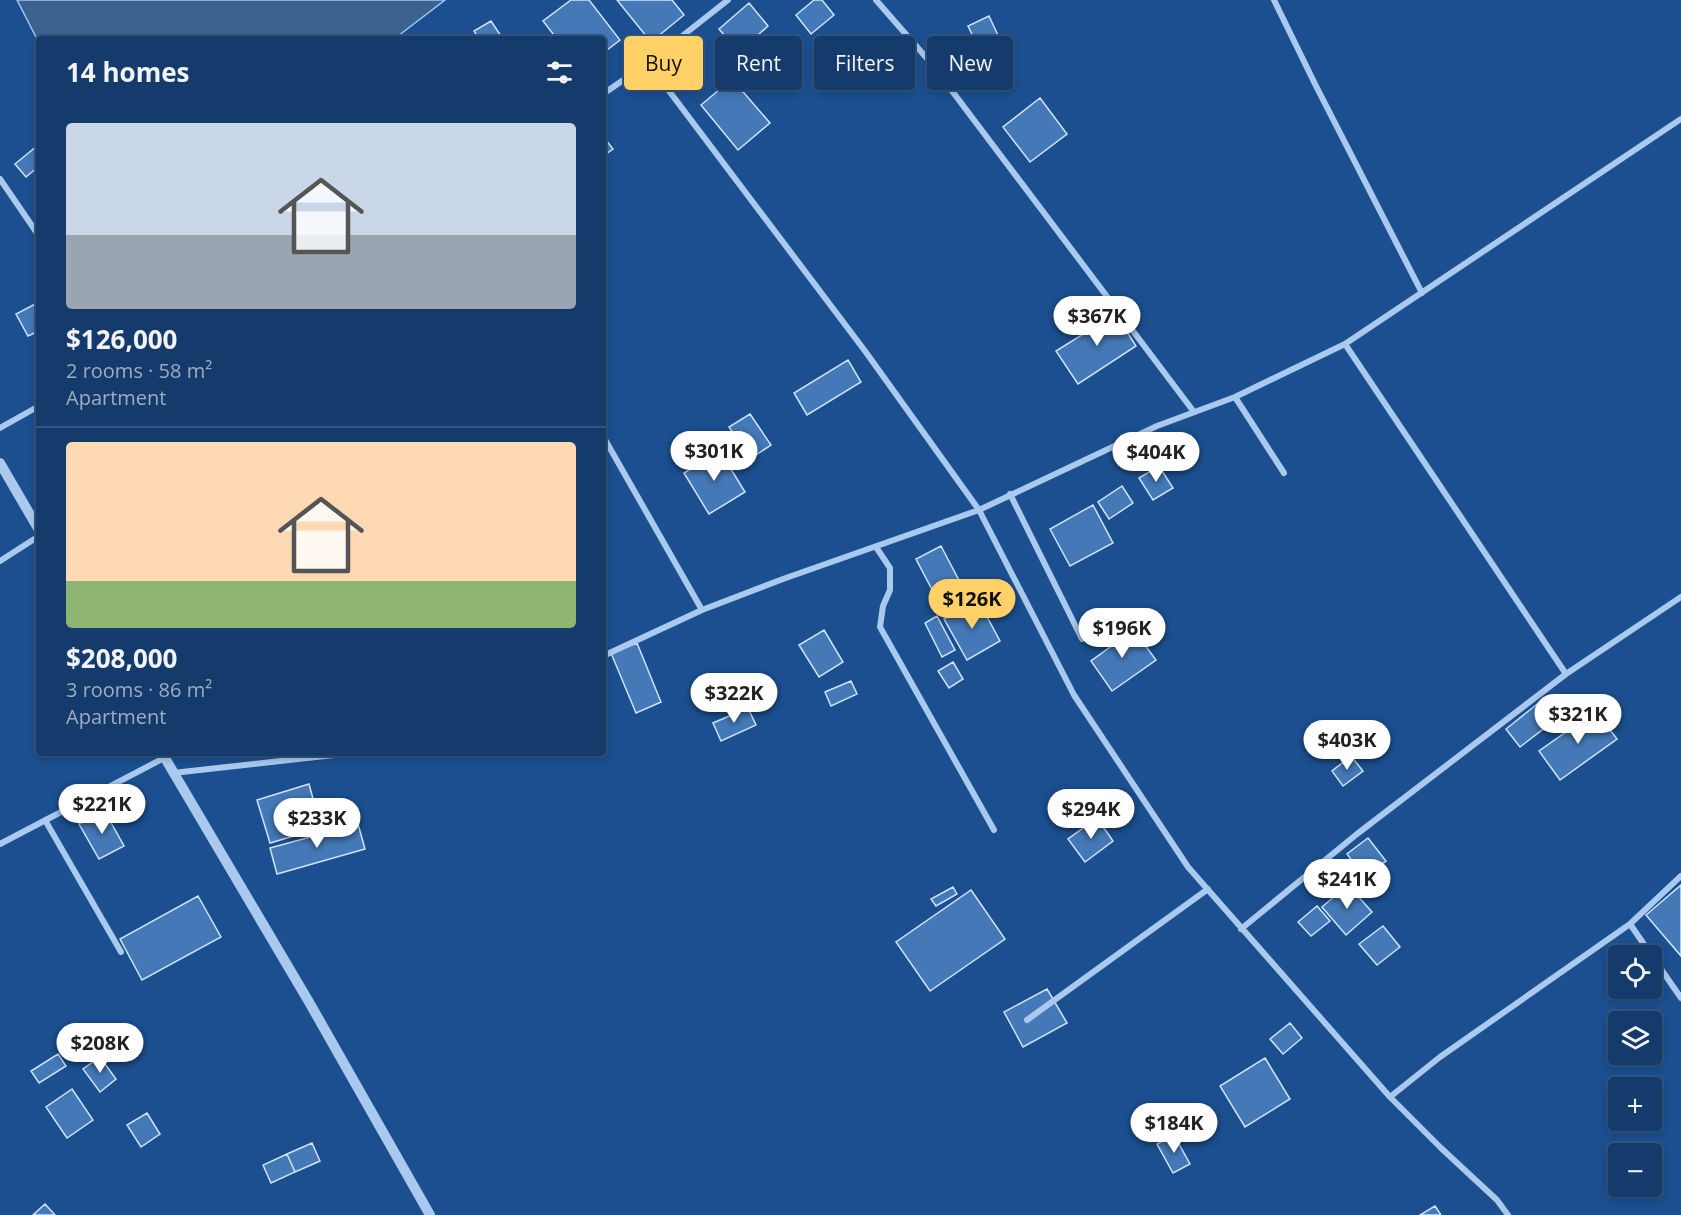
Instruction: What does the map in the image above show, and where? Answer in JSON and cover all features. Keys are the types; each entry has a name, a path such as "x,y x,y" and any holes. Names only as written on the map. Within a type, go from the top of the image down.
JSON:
{"street":[{"path":"682,36 728,0"},
{"path":"876,0 931,63 1194,411"},
{"path":"1274,0 1422,293"},
{"path":"606,92 624,80"},
{"path":"668,90 865,351 979,510 1074,695 1188,867 1390,1097 1497,1200 1508,1215"},
{"path":"606,655 702,610 979,510 1157,426 1235,397 1345,344 1681,119"},
{"path":"0,179 36,232"},
{"path":"1345,344 1566,674"},
{"path":"1235,397 1284,473"},
{"path":"0,428 36,407"},
{"path":"606,441 702,610"},
{"path":"0,463 36,525"},
{"path":"1010,494 1082,639"},
{"path":"0,561 36,538"},
{"path":"876,548 890,568 890,590 883,606 880,627 994,830"},
{"path":"1241,928 1357,834 1566,674 1681,597"},
{"path":"0,844 161,756"},
{"path":"164,756 309,1002 430,1215"},
{"path":"173,773 325,756"},
{"path":"45,820 121,952"},
{"path":"1390,1097 1440,1057 1630,924 1681,876"},
{"path":"1027,1020 1208,889"},
{"path":"1630,924 1681,998"}],"water":[{"path":"17,0 445,0 398,36 36,37"}],"building":[{"path":"571,0 589,0 620,40 606,51 606,36 555,36 543,21"},
{"path":"617,0 672,0 684,15 658,36 646,36"},
{"path":"814,0 822,0 834,15 811,34 796,15"},
{"path":"749,3 768,26 757,36 725,36 719,29"},
{"path":"989,16 998,36 973,36 968,26"},
{"path":"491,21 501,36 477,36 474,31"},
{"path":"719,90 742,90 770,123 738,150 701,105"},
{"path":"1040,98 1067,134 1030,162 1003,127"},
{"path":"606,140 613,149 606,154"},
{"path":"36,147 36,169 26,177 15,164"},
{"path":"36,304 36,332 28,336 16,314"},
{"path":"1112,308 1136,346 1078,384 1056,351 1093,328 1089,322"},
{"path":"848,360 861,382 807,415 794,393"},
{"path":"750,414 771,445 750,459 729,427"},
{"path":"720,451 745,492 709,514 684,473"},
{"path":"1159,466 1173,488 1153,500 1139,478"},
{"path":"1122,486 1133,503 1109,519 1098,502"},
{"path":"1093,505 1113,543 1070,566 1050,529"},
{"path":"941,546 962,586 937,599 916,559"},
{"path":"978,600 1000,641 967,660 944,619"},
{"path":"937,616 955,650 942,657 925,623"},
{"path":"824,630 843,662 819,677 799,645"},
{"path":"1114,630 1120,640 1134,630 1156,660 1112,691 1091,661 1110,647 1103,637"},
{"path":"637,643 661,702 636,713 611,653"},
{"path":"953,662 963,679 949,688 938,671"},
{"path":"851,681 857,694 831,706 825,692"},
{"path":"1541,701 1555,720 1520,747 1506,729"},
{"path":"748,708 756,725 721,741 713,723"},
{"path":"1596,711 1617,739 1560,780 1539,751"},
{"path":"1351,756 1363,771 1343,786 1332,771"},
{"path":"309,784 321,828 270,843 257,800"},
{"path":"104,810 124,846 99,859 79,824"},
{"path":"1097,818 1113,841 1085,862 1068,839"},
{"path":"358,824 365,849 277,874 270,848"},
{"path":"1368,838 1386,861 1364,877 1347,854"},
{"path":"1348,885 1372,912 1346,935 1322,907"},
{"path":"1681,885 1681,956 1646,915"},
{"path":"953,887 957,894 936,906 931,899"},
{"path":"971,890 1005,939 930,991 896,942"},
{"path":"198,896 221,937 142,980 120,939"},
{"path":"1317,906 1330,921 1311,936 1298,922"},
{"path":"1383,926 1400,947 1377,965 1359,944"},
{"path":"1047,989 1067,1023 1023,1047 1004,1012"},
{"path":"1290,1023 1302,1038 1283,1054 1270,1039"},
{"path":"58,1054 66,1066 39,1083 31,1071"},
{"path":"100,1057 116,1079 100,1092 83,1069"},
{"path":"1265,1058 1290,1099 1245,1127 1220,1086"},
{"path":"72,1089 93,1120 67,1138 46,1107"},
{"path":"147,1113 160,1134 141,1147 127,1125"},
{"path":"1174,1135 1190,1164 1173,1173 1157,1144"},
{"path":"312,1143 320,1161 295,1172 287,1154"},
{"path":"287,1154 295,1172 271,1183 263,1165"},
{"path":"45,1204 55,1215 33,1215"},
{"path":"1435,1206 1441,1215 1420,1215"}]}
